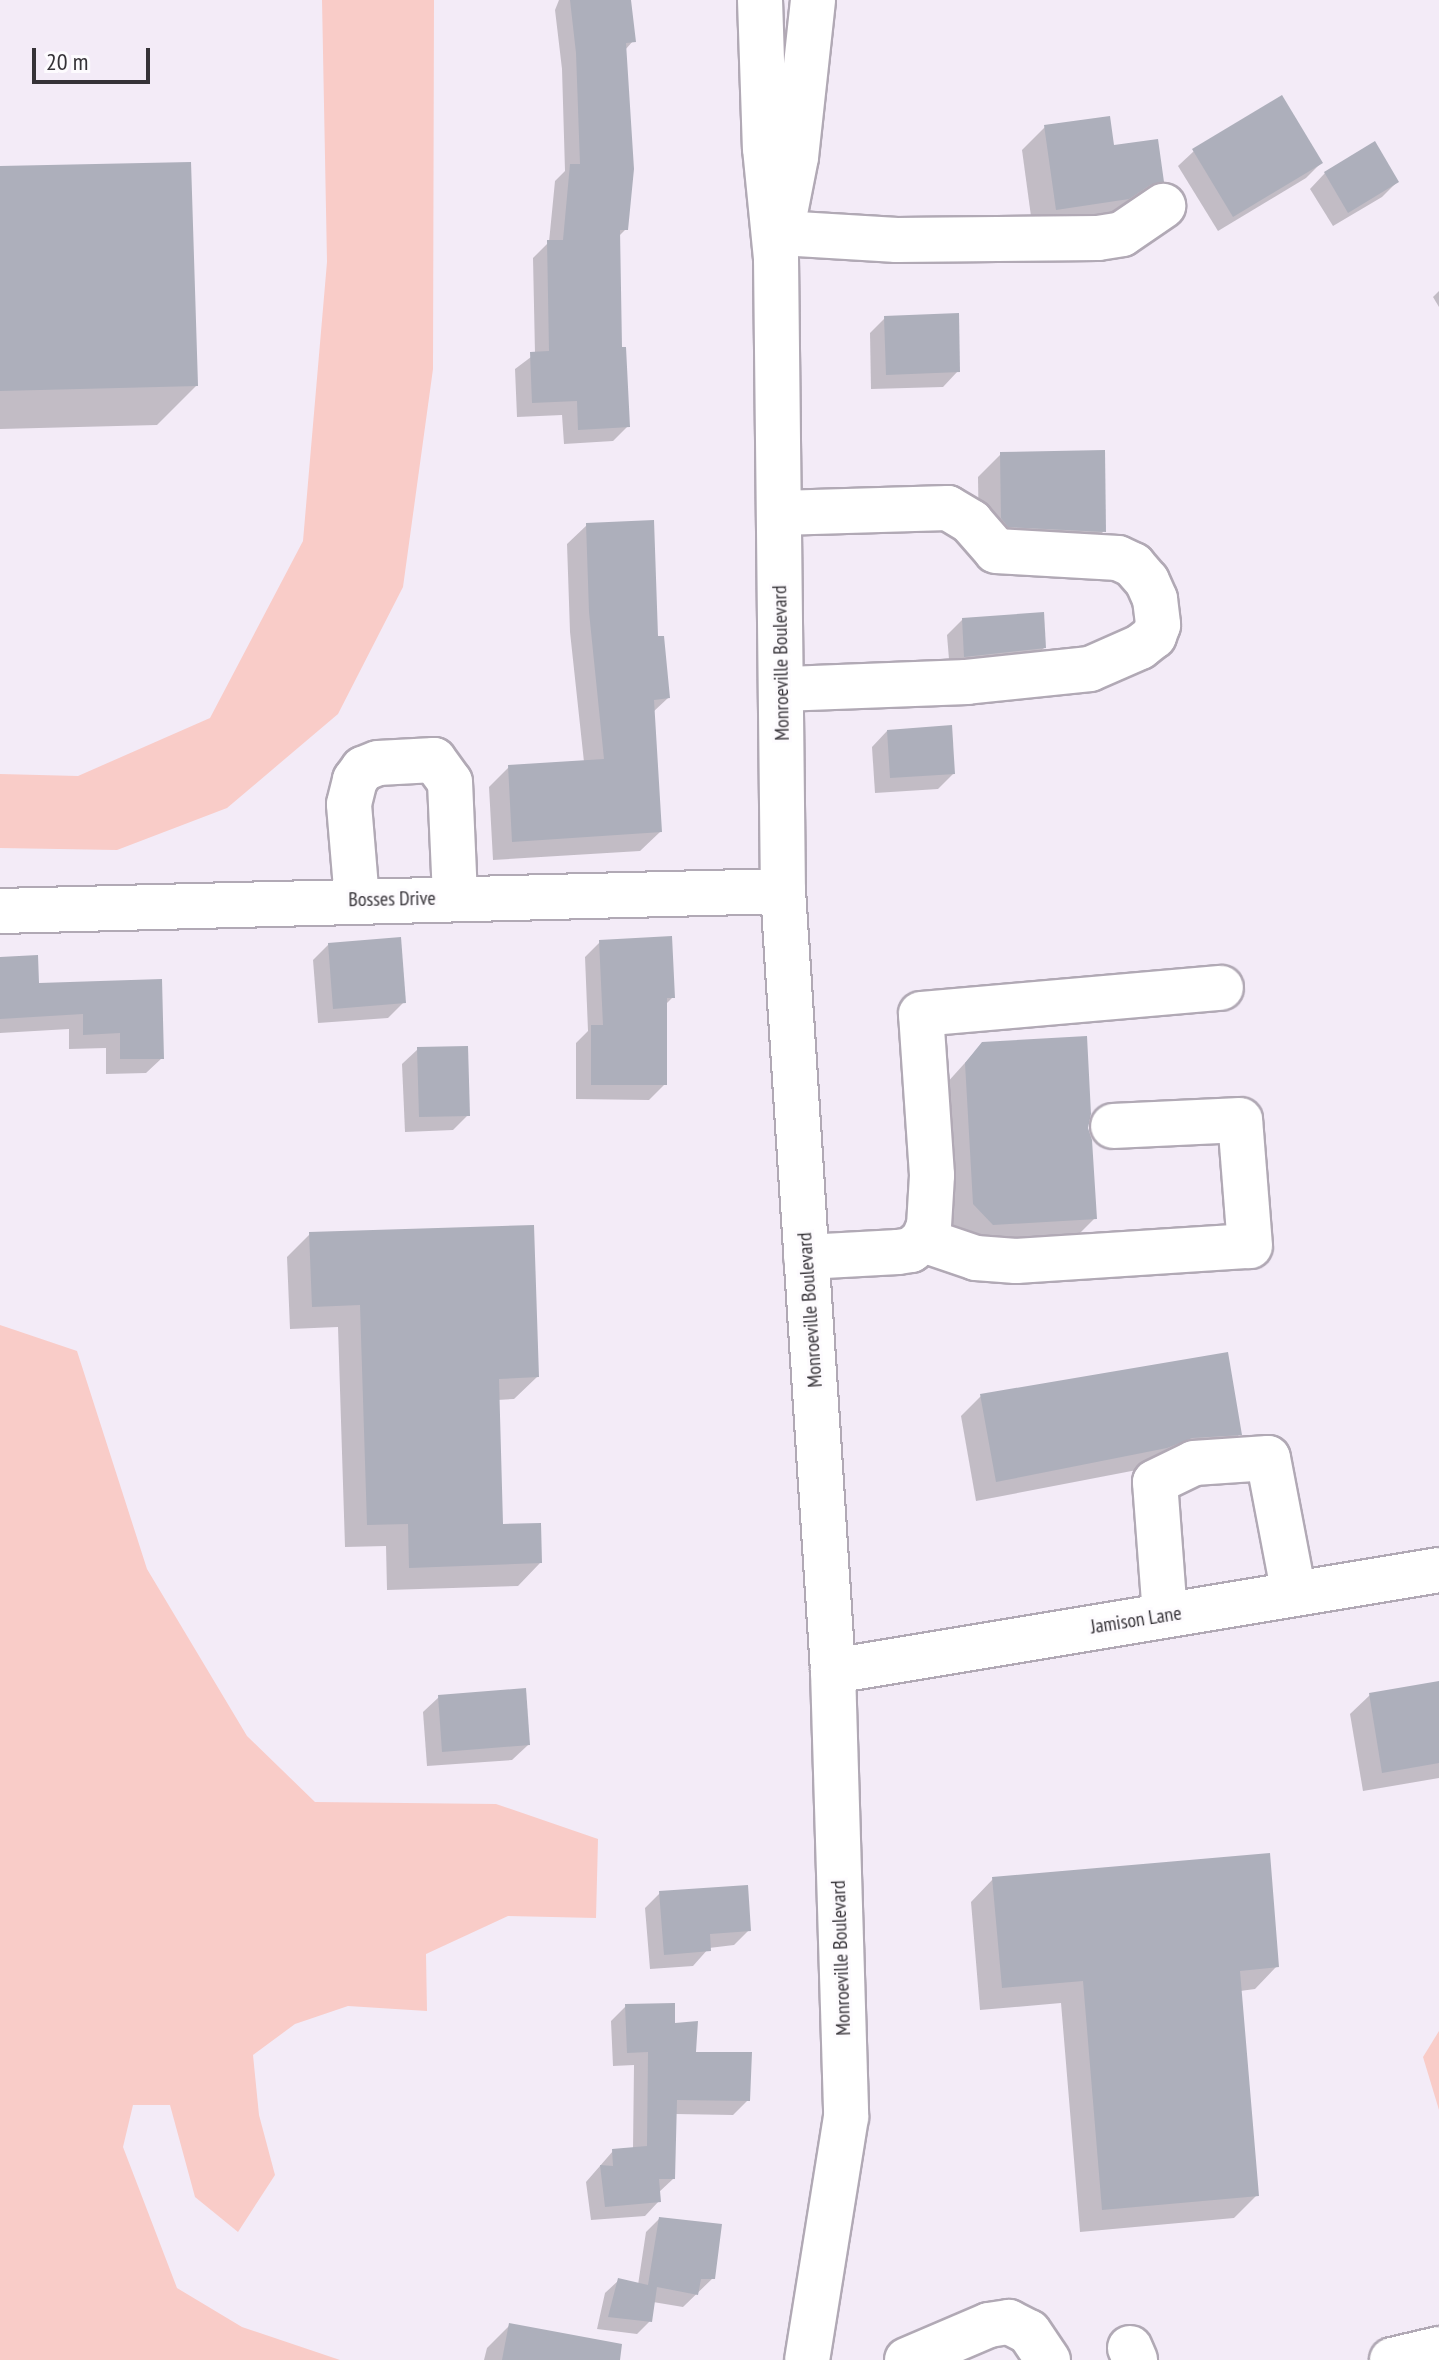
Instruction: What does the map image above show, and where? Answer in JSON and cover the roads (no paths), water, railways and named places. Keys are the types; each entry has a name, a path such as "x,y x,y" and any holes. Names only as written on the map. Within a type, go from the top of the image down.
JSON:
{"main road":[{"name":"Monroeville Boulevard","path":"760,0 765,148 779,246 783,891 833,1671 846,2117 807,2360"},
{"name":"Monroeville Boulevard","path":"779,246 796,157 813,0"},
{"path":"779,246 897,240 1098,238 1122,234 1163,206"},
{"path":"779,513 948,508 962,514 991,547 1002,552 1118,558 1133,565 1147,581 1155,599 1158,625 1154,636 1115,661 1090,669 967,682 781,689"},
{"path":"357,900 349,804 355,780 363,769 378,763 434,760 450,782 455,898"},
{"name":"Bosses Drive","path":"0,911 783,891"},
{"path":"806,1257 898,1252 911,1250 923,1240 929,1226 932,1175 921,1014 1221,988"},
{"path":"923,1240 976,1258 1016,1261 1250,1246 1240,1120 1113,1126"},
{"path":"1165,1615 1155,1482 1194,1463 1268,1458 1294,1594"},
{"name":"Jamison Lane","path":"833,1671 1439,1570"},
{"path":"907,2360 989,2325 1009,2322 1029,2332 1048,2360"},
{"path":"1392,2360 1439,2349"}]}
